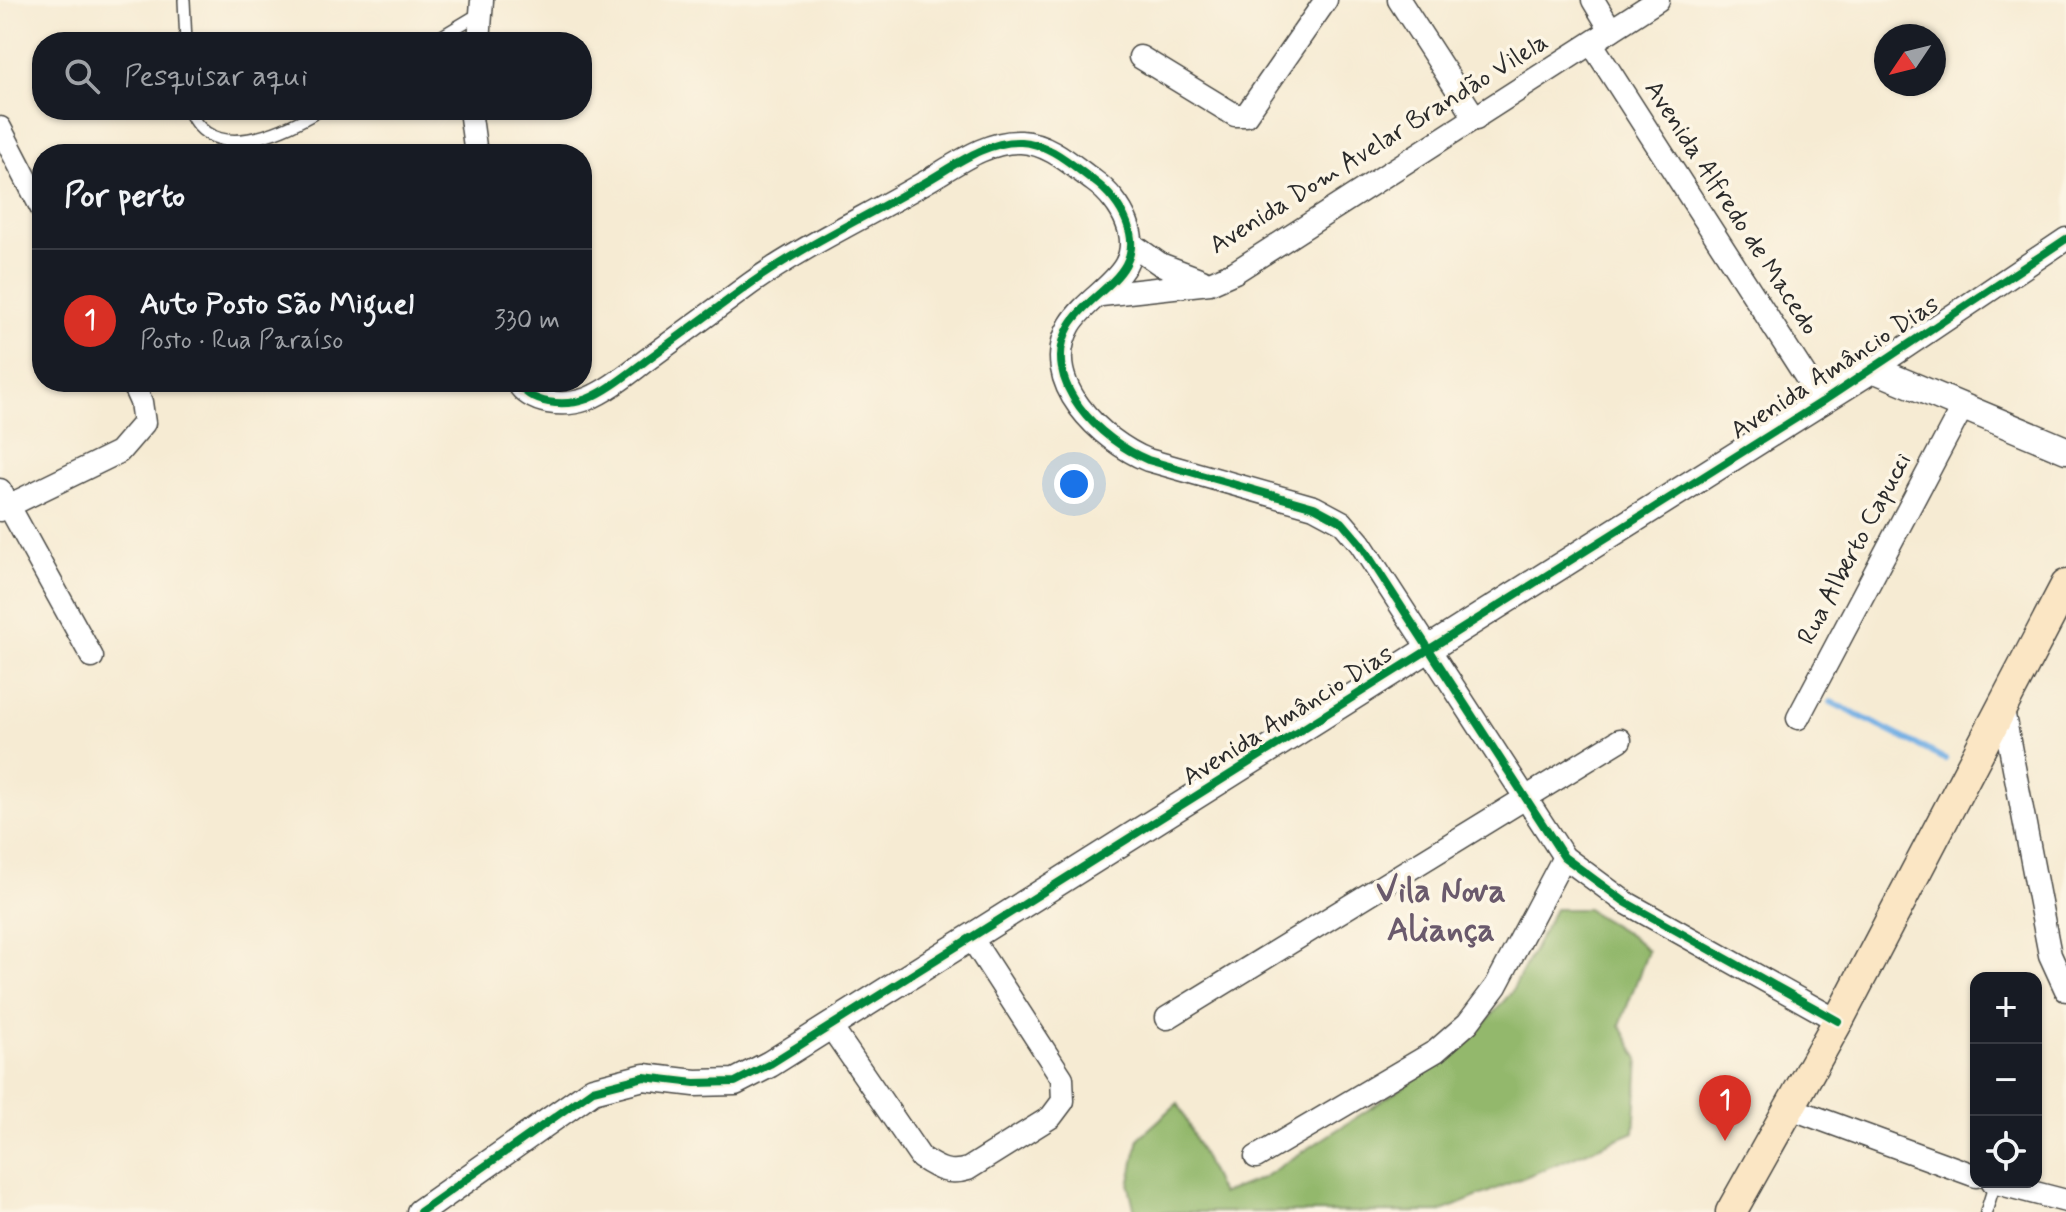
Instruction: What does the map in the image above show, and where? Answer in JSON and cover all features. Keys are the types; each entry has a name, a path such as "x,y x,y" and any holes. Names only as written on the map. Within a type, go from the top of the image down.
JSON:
{"main road":[{"path":"1726,1209 1790,1108 1838,1021 2066,585"}],"street":[{"path":"1140,57 1235,115 1246,115 1326,0"},
{"path":"1399,0 1476,119"},
{"path":"1593,0 1611,30"},
{"name":"Avenida Dom Avelar Brandão Vilela","path":"1101,295 1210,283 1264,255 1658,0"},
{"path":"480,32 482,6"},
{"name":"Avenida Alfredo de Macedo","path":"1592,44 1822,402"},
{"path":"471,120 475,144"},
{"path":"0,128 32,190"},
{"path":"528,392 535,398 553,403 587,399 626,375 754,281 962,162 1004,143 1036,144 1048,149 1099,184 1125,216 1133,245 1126,265 1069,326 1061,357 1070,391 1095,426 1124,450 1148,460 1298,501 1342,522 1360,543 1564,857 1625,902 1838,1021"},
{"name":"Avenida Amâncio Dias","path":"420,1212 593,1090 644,1077 695,1083 735,1082 770,1064 1822,402 2066,239"},
{"name":"Avenida Dom Avelar Brandão Vilela","path":"1133,245 1160,264 1210,283"},
{"path":"1873,369 2066,450"},
{"path":"92,657 3,502 119,452 134,439 144,423 136,392"},
{"name":"Rua Alberto Capucci","path":"1798,718 1963,406"},
{"path":"2003,710 2050,955 2066,990"},
{"path":"1167,1018 1524,796 1620,740"},
{"path":"1256,1157 1436,1051 1468,1023 1496,986 1564,857"},
{"path":"831,1027 921,1158 953,1174 968,1169 1051,1117 1063,1101 1062,1078 972,939"},
{"path":"1790,1108 1970,1174"},
{"path":"2017,1188 2066,1201"}],"lane":[{"path":"184,0 186,32"},
{"path":"446,32 482,6"},
{"path":"194,120 200,130 218,139 267,137 300,120"},
{"path":"1986,1212 1992,1188"}],"green space":[{"path":"1555,909 1587,909 1648,951 1620,1025 1639,1059 1634,1132 1440,1212 1135,1212 1129,1186 1139,1138 1178,1103 1221,1194 1262,1178 1461,1050 1511,993"}],"waterway":[{"path":"1831,702 1945,759"}],"cycle path":[{"path":"526,392 549,402 568,403 587,399 619,381 770,270 969,156 1008,143 1041,146 1060,156 1109,194 1127,223 1131,241 1123,268 1079,313 1070,325 1062,346 1062,367 1068,388 1094,424 1112,439 1148,460 1314,507 1342,522 1360,543 1564,857 1625,902 1838,1021"},
{"path":"420,1212 593,1090 644,1077 695,1083 735,1082 770,1064 1822,402 2066,239"}],"place":[{"name":"Auto Posto São Miguel","path":"1725,1141"}],"district":[{"name":"Vila Nova Aliança","path":"1441,910"}]}
